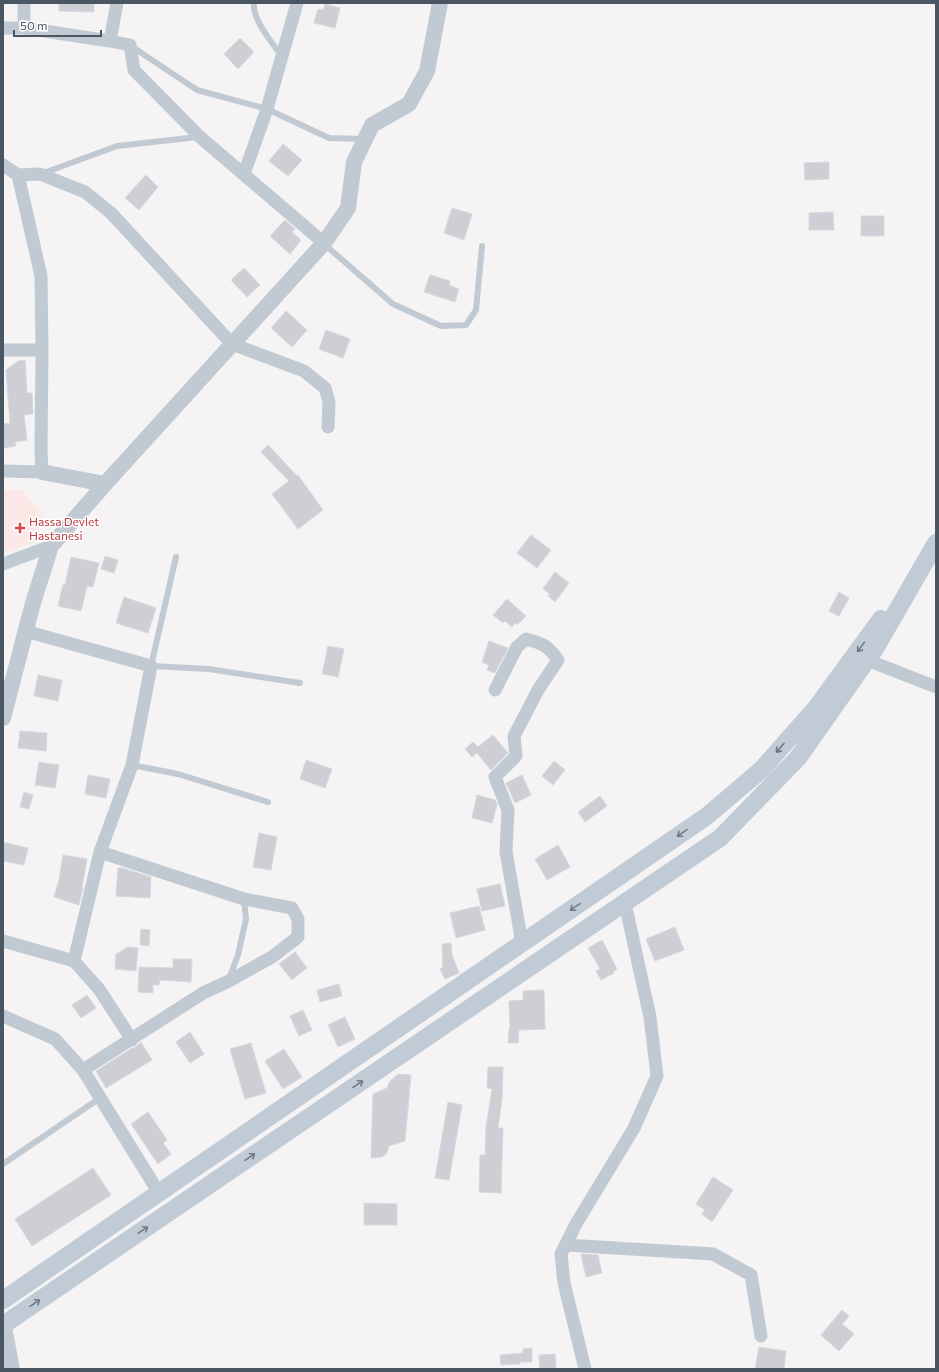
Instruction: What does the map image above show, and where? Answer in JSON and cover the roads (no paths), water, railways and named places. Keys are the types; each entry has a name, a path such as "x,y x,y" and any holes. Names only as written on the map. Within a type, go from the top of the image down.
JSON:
{"main road":[{"path":"3,1324 720,838 798,758 876,647 935,545"},
{"path":"3,1300 707,816 762,769 816,708 935,545"}],"street":[{"path":"24,3 24,28"},
{"path":"110,41 117,3"},
{"path":"244,174 267,109 297,3"},
{"path":"3,718 8,679 26,631 51,546 105,484 324,243 348,208 354,162 372,125 408,104 427,71 440,3"},
{"path":"3,28 24,28 130,45 134,70 200,137 324,243"},
{"path":"3,165 18,175 40,174 85,192 111,213 232,344 304,371 325,388 329,402 328,427"},
{"path":"18,175 40,276 42,350 42,472"},
{"path":"3,350 42,350"},
{"path":"3,471 42,472 105,484"},
{"path":"3,564 51,546"},
{"path":"26,631 150,666 132,765 100,852 74,961"},
{"path":"495,690 518,647 526,639 543,644 558,660 538,690 514,736 516,756 495,777 508,810 506,852 522,943"},
{"path":"867,660 936,687"},
{"path":"83,1070 132,1040 203,993 272,957 298,937 298,919 292,908 244,899 100,852"},
{"path":"586,1369 564,1283 561,1254 576,1224 634,1128 658,1076 650,1017 625,903"},
{"path":"3,941 74,961 99,989 132,1040"},
{"path":"3,1016 55,1039 83,1070 159,1193"},
{"path":"566,1245 713,1254 751,1275 761,1336"},
{"path":"3,1324 12,1369"}],"lane":[{"path":"254,3 253,7 261,27 282,57"},
{"path":"130,45 197,90 267,109 329,138 365,139"},
{"path":"40,174 117,146 200,137"},
{"path":"324,243 393,304 441,326 466,325 476,310 482,246"},
{"path":"176,557 150,666 209,669 300,683"},
{"path":"132,765 178,774 268,802"},
{"path":"229,980 238,955 246,919 244,899"},
{"path":"3,1164 100,1098"}],"place":[{"name":"Hassa Devlet Hastanesi","path":"20,528"}]}
